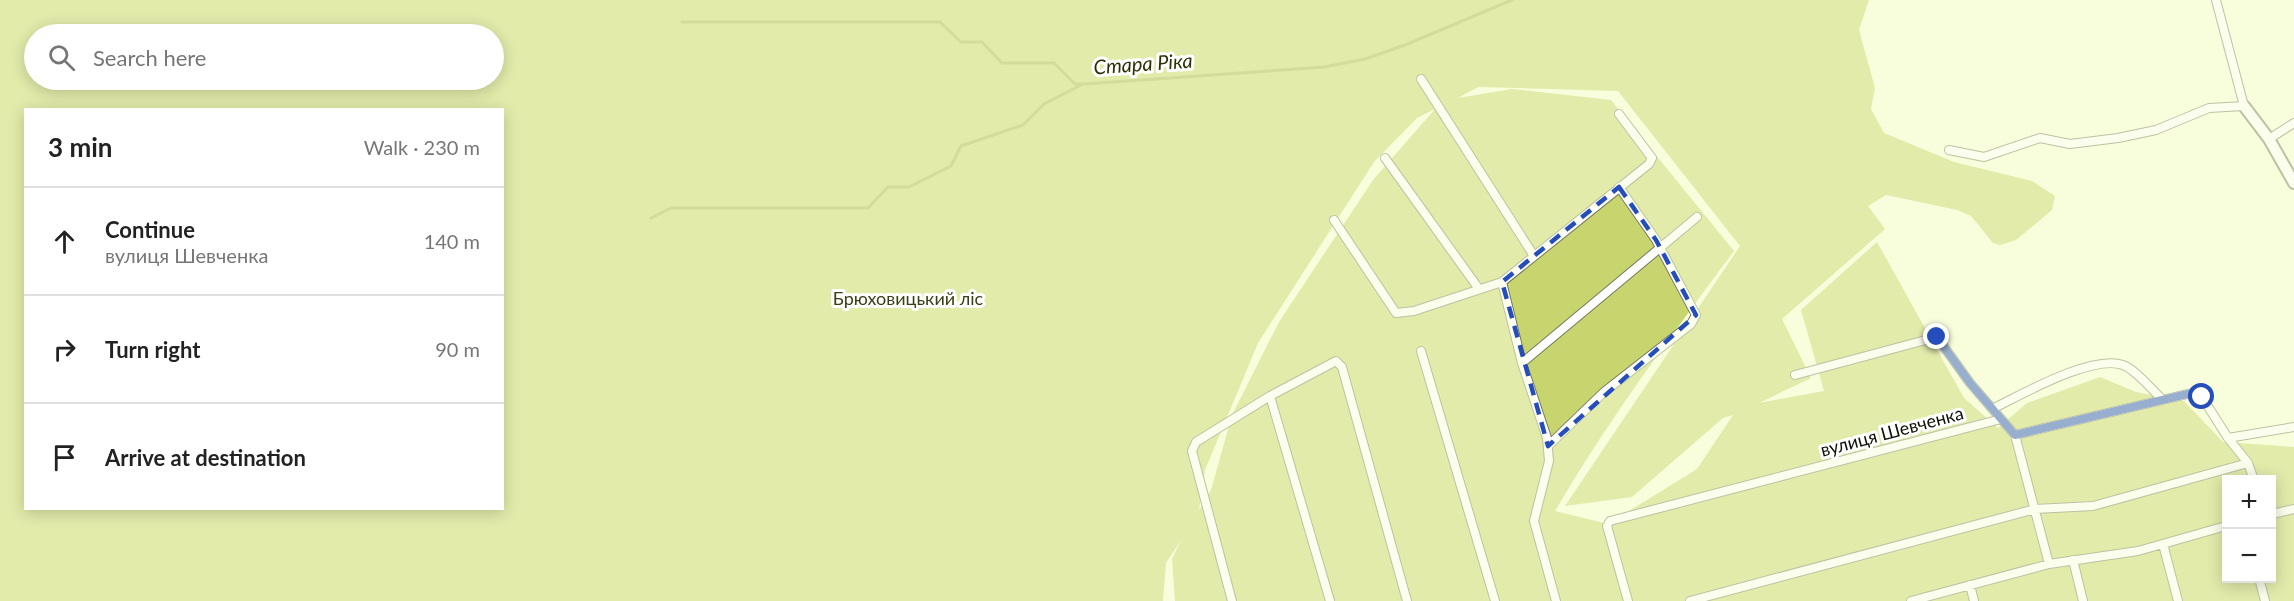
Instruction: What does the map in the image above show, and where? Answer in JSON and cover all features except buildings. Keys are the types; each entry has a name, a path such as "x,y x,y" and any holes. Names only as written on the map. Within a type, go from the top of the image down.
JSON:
{"street":[{"path":"2216,0 2244,106 2269,139 2294,183"},
{"path":"1421,79 1534,256"},
{"path":"1949,150 1984,157 2040,138 2070,144 2118,138 2156,130 2209,108 2244,106"},
{"path":"1334,220 1396,313 1414,311 1502,282 1649,164 1652,158 1619,114"},
{"path":"2269,139 2294,123"},
{"path":"1385,158 1479,289"},
{"path":"1548,446 1604,392 1691,324 1696,315 1660,248 1619,187"},
{"path":"1522,363 1697,217"},
{"path":"1502,282 1522,363 1547,438 1549,461 1534,521 1556,601"},
{"path":"1795,375 1937,337 1970,383 2015,435 2049,564"},
{"path":"1421,351 1495,601"},
{"path":"1232,601 1192,451 1196,442 1270,396 1336,361 1342,367 1407,601"},
{"path":"1992,409 2040,385 2085,367 2105,363 2124,365 2162,399"},
{"path":"2015,435 2196,392 2202,397 2228,438 2248,462 2252,475"},
{"path":"1270,396 1330,601"},
{"name":"вулиця Шевченка","path":"1628,601 1607,526 1610,520 2001,419"},
{"path":"2228,438 2294,427"},
{"path":"1690,601 2035,509 2092,506 2248,462"},
{"path":"2276,513 2294,509"},
{"path":"1911,601 2049,564 2138,551 2222,527"},
{"path":"2163,544 2178,601"},
{"path":"2073,560 2084,601"},
{"path":"2260,583 2265,601"},
{"path":"1970,585 1974,601"}],"highlighted area":[{"path":"1619,187 1656,240 1696,315 1548,446 1502,282"}],"green space":[{"name":"Брюховицький ліс","path":"0,0 1869,0 1859,30 1875,88 1871,109 1884,133 1954,162 2032,181 2055,196 2052,210 2016,240 2000,245 1993,243 1971,216 1957,210 1886,195 1868,206 1885,229 1782,319 1811,378 1759,403 1824,391 1801,310 1877,242 1964,398 1998,428 2027,403 2100,377 2136,392 2184,401 2223,442 2294,447 2294,601 1175,601 1172,559 1181,540 1166,563 1163,601 0,601","holes":["1478,87 1618,91 1740,246 1565,506 1632,497 1723,418 1733,415 1697,469 1608,524 1555,511 1618,411 1734,251 1611,100 1512,89 1458,98","1435,109 1373,180 1279,322 1232,415 1211,490 1199,510 1205,470 1258,343 1374,162 1417,118"]}],"waterway":[{"name":"Стара Ріка","path":"682,22 940,22 961,42 982,42 1002,63 1054,63 1075,84 1084,84 1324,67 1365,59 1405,45 1512,0"},
{"path":"651,218 671,208 868,208 888,187 909,187 951,166 961,146 1023,125 1044,104 1083,84"}],"route":[{"path":"1937,337 1970,383 2015,435 2196,392 2202,397"}]}
